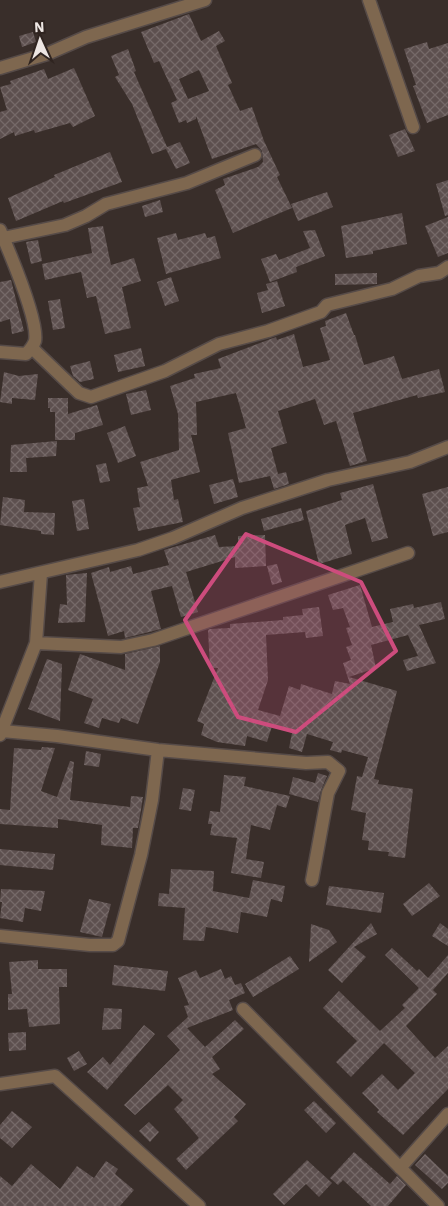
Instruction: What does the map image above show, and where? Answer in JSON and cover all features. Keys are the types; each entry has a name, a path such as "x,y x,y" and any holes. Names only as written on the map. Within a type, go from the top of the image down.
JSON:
{"street":[{"path":"0,68 47,54 86,37 205,0"},
{"path":"369,0 413,127"},
{"path":"0,352 26,354 32,348 35,340 35,329 2,234 65,225 86,216 106,204 187,183 255,155"},
{"path":"32,348 78,393 91,398 165,370 219,344 268,331 321,312 327,304 392,289 418,276 439,273 448,267"},
{"path":"0,582 138,550 173,538 242,508 328,480 410,462 448,447"},
{"path":"36,643 120,647 153,640 408,553"},
{"path":"41,573 36,643 1,733 57,736 158,750 306,763 328,762 339,771 328,793 312,880"},
{"path":"0,936 90,945 113,945 118,941 141,855 152,800 158,750"},
{"path":"243,1009 438,1206"},
{"path":"0,1084 55,1076 198,1206"},
{"path":"400,1168 448,1114"}],"highlighted area":[{"path":"246,534 361,582 396,651 296,732 238,717 185,620"}],"building":[{"path":"189,14 201,41 219,31 225,41 216,46 232,83 228,85 240,111 252,107 264,141 280,175 277,177 292,208 233,233 215,190 225,185 223,179 258,167 263,162 262,151 256,144 212,159 196,116 196,119 187,123 186,120 179,123 171,103 177,100 159,61 154,63 141,32","holes":["199,70 209,91 188,99 179,79"]},
{"path":"33,32 36,42 22,47 19,36"},
{"path":"427,42 429,49 448,43 448,115 427,123 413,86 416,85 404,49"},
{"path":"128,49 136,71 134,72 167,147 180,142 190,163 176,169 166,149 152,154 132,104 115,77 119,75 111,56"},
{"path":"74,68 95,116 73,127 70,123 35,133 34,130 15,136 14,132 0,139 0,112 7,110 0,87 11,84 10,81 44,69 48,79"},
{"path":"405,129 415,151 398,157 389,135"},
{"path":"110,152 122,182 64,203 63,201 16,221 8,198 55,177 54,175"},
{"path":"448,180 448,215 445,216 436,184"},
{"path":"327,192 333,207 298,221 291,204"},
{"path":"160,200 163,212 145,217 142,206"},
{"path":"402,213 407,244 373,251 373,254 346,258 341,226"},
{"path":"448,217 448,253 438,257 425,226"},
{"path":"103,226 111,265 134,258 141,281 122,287 131,328 105,334 96,296 87,298 81,272 45,280 42,264 92,253 88,228"},
{"path":"315,230 325,256 296,267 297,272 270,282 261,259 276,254 279,260 310,248 303,231"},
{"path":"176,233 178,240 205,233 207,238 215,236 221,258 166,274 157,238"},
{"path":"38,240 42,261 31,264 26,242"},
{"path":"377,273 377,284 335,285 335,274"},
{"path":"171,277 179,301 165,306 157,282"},
{"path":"11,280 24,331 12,334 10,319 0,322 0,282"},
{"path":"277,281 285,306 262,313 257,293 268,290 266,284"},
{"path":"60,299 65,328 53,330 48,301"},
{"path":"346,313 364,365 394,356 402,379 439,369 445,392 418,398 417,395 353,413 367,461 350,466 336,421 324,425 315,399 278,411 287,443 271,448 278,474 286,472 289,484 274,489 270,476 239,483 228,433 246,428 236,393 196,402 197,435 191,435 200,472 171,480 174,500 178,499 183,522 138,531 133,508 140,507 137,488 148,486 140,462 179,450 178,414 170,386 195,378 194,374 221,368 218,359 276,337 277,340 294,334 303,367 330,360 320,328 326,326 325,321"},
{"path":"141,348 145,366 118,372 114,355"},
{"path":"90,361 94,379 80,382 73,376 70,366"},
{"path":"4,372 19,376 38,374 35,400 12,398 12,404 0,402"},
{"path":"146,390 151,410 131,415 126,394"},
{"path":"48,398 68,398 68,414 97,405 103,425 75,433 75,440 55,440 55,412 50,412 50,408 48,408"},
{"path":"125,426 136,456 118,463 107,433"},
{"path":"57,441 56,456 26,458 27,472 10,472 11,445"},
{"path":"106,463 110,481 100,483 96,465"},
{"path":"233,479 238,497 214,504 209,485"},
{"path":"373,484 388,538 372,542 365,518 345,525 352,554 319,564 306,511 342,500 340,493"},
{"path":"448,487 448,532 433,536 422,494"},
{"path":"3,497 25,500 24,512 55,513 54,535 41,534 41,531 0,525"},
{"path":"84,499 89,529 77,531 72,501"},
{"path":"301,508 304,520 264,531 261,519"},
{"path":"215,535 219,547 238,546 238,536 265,535 266,566 235,568 235,557 186,572 198,612 181,617 172,586 151,591 161,629 125,638 124,631 108,636 91,573 109,567 110,572 131,566 133,574 169,565 164,550"},
{"path":"277,564 282,582 272,585 267,566"},
{"path":"87,573 85,622 58,623 60,604 67,605 66,575"},
{"path":"360,585 372,627 393,622 390,609 413,604 414,608 441,602 445,619 419,625 436,663 407,671 403,660 418,656 408,635 371,645 376,668 349,677 397,691 374,779 379,780 378,784 413,789 405,858 388,856 389,852 368,850 369,841 362,840 366,813 351,810 357,776 362,777 368,757 342,750 341,753 330,750 333,742 307,734 302,752 289,748 292,733 272,726 267,742 247,736 245,746 217,742 201,735 204,724 197,721 218,668 210,668 208,630 230,628 230,624 283,620 283,617 303,615 302,609 319,607 323,636 306,638 305,632 266,635 268,680 258,710 280,716 289,686 300,690 301,684 332,694 335,681 350,684 343,663 351,660 346,647 352,645 346,628 350,627 343,608 333,610 328,595"},
{"path":"160,646 160,662 138,724 121,718 119,723 102,718 99,728 84,723 93,699 68,690 80,654 125,670 125,654"},
{"path":"47,659 62,664 60,721 28,709"},
{"path":"42,747 55,748 41,791 57,797 70,761 74,762 70,800 130,807 131,796 143,797 138,828 133,828 132,848 101,845 102,825 58,819 58,828 0,824 0,809 10,810 14,748 41,750"},
{"path":"86,751 101,754 99,767 84,765"},
{"path":"318,773 327,776 318,802 289,794 293,777 315,783"},
{"path":"224,775 246,777 244,786 290,796 286,808 277,805 270,830 251,825 246,859 264,862 261,878 231,873 237,838 210,835 212,824 208,824 210,811 220,812"},
{"path":"183,788 195,790 191,811 179,809"},
{"path":"0,849 55,854 53,870 0,865"},
{"path":"171,869 214,871 213,891 249,898 253,880 285,886 282,902 271,899 267,917 241,912 238,933 206,927 204,941 183,940 185,908 158,906 159,893 169,894"},
{"path":"429,883 440,896 412,916 403,904"},
{"path":"329,886 384,893 381,913 326,905"},
{"path":"1,889 45,891 41,911 25,908 23,922 0,918"},
{"path":"89,899 111,904 102,937 80,932"},
{"path":"371,923 377,934 354,947 366,957 342,983 328,970"},
{"path":"440,923 448,929 448,946 432,936"},
{"path":"311,924 329,930 337,942 309,962"},
{"path":"392,948 417,971 419,969 428,978 448,955 448,973 433,990 437,994 406,1026 435,1058 448,1046 448,1089 403,1135 377,1112 379,1110 362,1093 382,1074 398,1090 415,1073 384,1043 351,1077 336,1062 357,1041 323,1008 339,991 380,1031 405,1008 402,1005 419,988 385,955"},
{"path":"290,956 299,969 253,997 245,984"},
{"path":"38,960 38,969 67,969 67,987 59,987 60,1024 29,1027 27,1009 8,1010 8,994 12,994 9,962"},
{"path":"114,965 168,971 165,991 112,985"},
{"path":"221,969 225,979 231,976 235,985 241,983 245,993 229,1000 233,1010 187,1028 205,1047 235,1020 244,1029 212,1057 220,1069 212,1074 246,1104 234,1117 238,1121 186,1170 176,1159 199,1138 174,1109 183,1100 168,1085 135,1115 124,1105 180,1050 167,1036 188,1017 184,1006 189,1005 178,978 196,970 200,978"},
{"path":"104,1008 122,1009 121,1029 102,1030"},
{"path":"144,1025 155,1034 107,1090 87,1072 103,1057 110,1065"},
{"path":"26,1032 26,1050 9,1051 8,1033"},
{"path":"79,1051 87,1064 74,1071 67,1058"},
{"path":"314,1101 336,1123 326,1133 304,1110"},
{"path":"12,1111 32,1127 12,1148 0,1138 0,1125"},
{"path":"149,1122 159,1132 150,1142 139,1131"},
{"path":"354,1152 390,1184 397,1176 406,1185 388,1206 371,1206 343,1180 338,1185 330,1178"},
{"path":"425,1154 448,1176 448,1183 442,1189 415,1165"},
{"path":"307,1160 332,1183 319,1197 306,1184 284,1205 273,1194"},
{"path":"106,1161 118,1169 115,1174 134,1190 120,1206 0,1206 0,1176 12,1186 31,1164 60,1189 77,1166 94,1178"}]}
